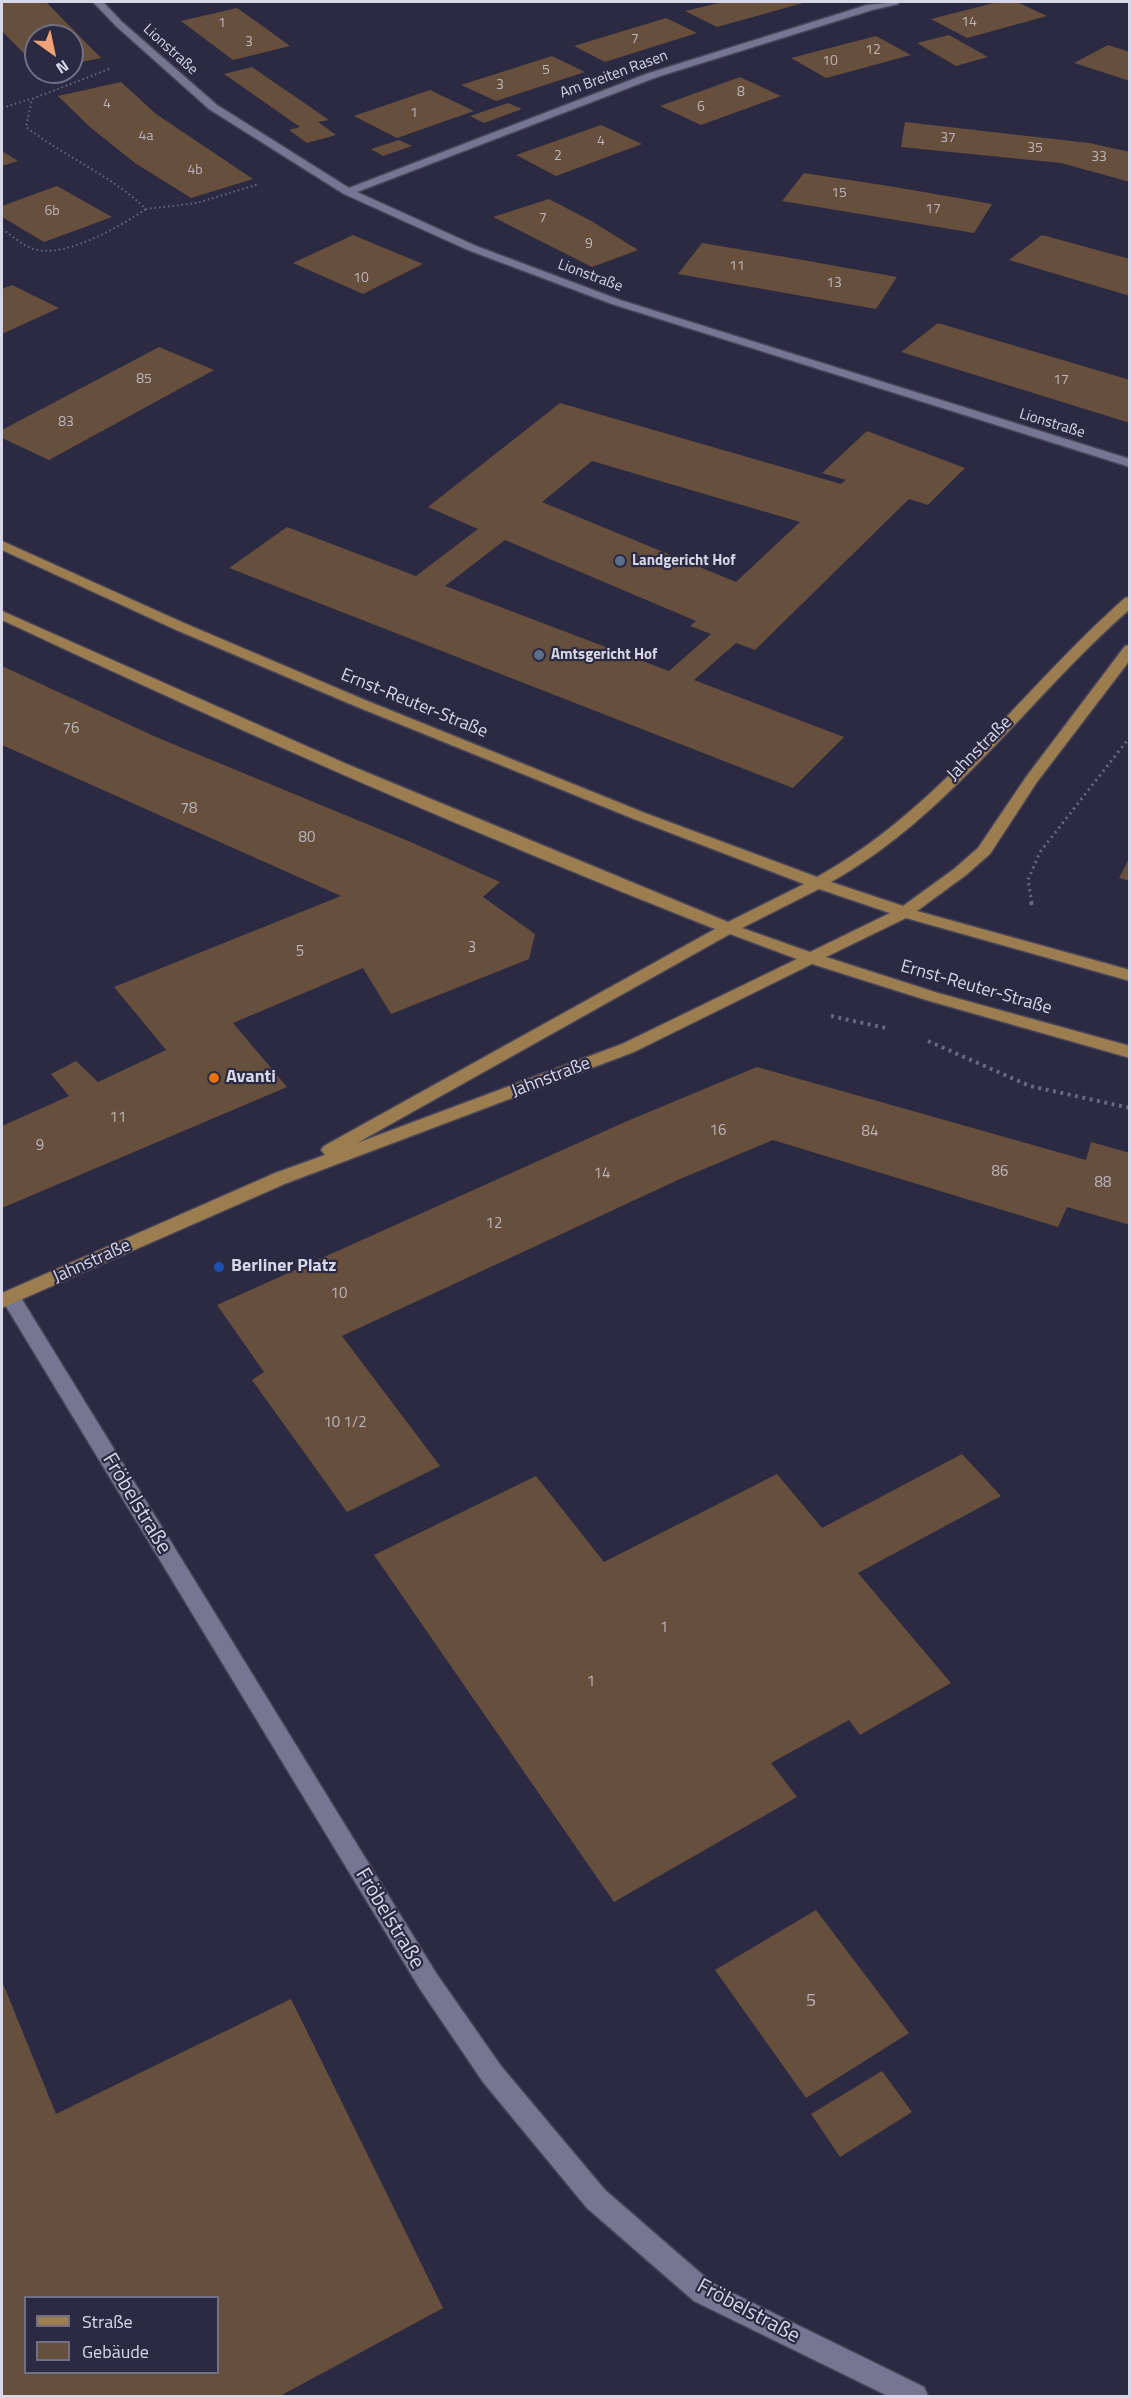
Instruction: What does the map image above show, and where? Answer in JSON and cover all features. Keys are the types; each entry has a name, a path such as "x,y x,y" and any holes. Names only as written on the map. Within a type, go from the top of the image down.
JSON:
{"main road":[{"name":"Ernst-Reuter-Straße","path":"2,544 168,621 370,708 652,821 819,883"},
{"name":"Jahnstraße","path":"819,883 869,851 917,813 1073,653 1130,601"},
{"path":"2,615 104,663 308,753 568,863 813,959 905,912 960,873 984,851 1031,780 1082,716 1130,649"},
{"path":"729,928 819,883 905,912 1130,976"},
{"name":"Jahnstraße","path":"281,1178 729,928"},
{"name":"Ernst-Reuter-Straße","path":"813,959 912,991 1130,1052"},
{"name":"Jahnstraße","path":"6,1299 281,1178 628,1048 813,959"}],"street":[{"name":"Lionstraße","path":"98,2 152,55 213,107 348,192 472,248 616,302 1130,463"},
{"name":"Am Breiten Rasen","path":"348,192 653,75 870,7 895,2"},
{"name":"Fröbelstraße","path":"6,1299 428,1982 492,2074 596,2199 703,2292 915,2397"}],"path":[{"path":"2,108 152,55"},
{"path":"32,99 26,127 40,139 104,175 136,198 146,209"},
{"path":"2,229 38,250 65,247 106,233 134,219 146,209 197,203 280,178 307,166"},
{"path":"1032,908 1028,880 1040,852 1085,790 1130,737"},
{"path":"831,1016 889,1029"},
{"path":"922,1038 1030,1086 1130,1108"}],"building":[{"path":"2,2 46,2 68,24 24,24 24,54 2,31"},
{"path":"723,2 803,3 717,27 685,11"},
{"path":"998,2 1017,2 1047,16 967,38 931,19"},
{"path":"237,8 290,46 233,60 181,21"},
{"path":"666,18 697,33 605,62 574,46"},
{"path":"949,35 988,57 956,66 917,43"},
{"path":"876,36 911,55 826,78 791,58"},
{"path":"84,41 101,58 84,62"},
{"path":"1108,45 1130,52 1130,81 1074,63"},
{"path":"552,56 585,72 496,101 461,85"},
{"path":"252,67 329,120 318,122 336,135 307,143 289,130 300,127 224,74"},
{"path":"740,77 781,96 701,125 660,106"},
{"path":"121,82 156,114 253,179 191,198 135,163 91,128 58,96"},
{"path":"430,90 474,111 397,138 354,116"},
{"path":"508,103 522,109 484,123 470,116"},
{"path":"905,122 1089,143 1130,152 1130,182 1061,163 901,147"},
{"path":"601,125 642,144 556,176 516,155"},
{"path":"399,140 412,146 383,156 371,149"},
{"path":"2,151 18,161 2,166"},
{"path":"804,173 992,204 974,233 782,201"},
{"path":"57,186 112,217 44,242 2,217 2,206"},
{"path":"549,199 593,222 638,250 592,267 493,217"},
{"path":"353,235 423,264 363,294 293,263"},
{"path":"1042,235 1130,259 1130,296 1009,260"},
{"path":"702,243 897,277 876,309 678,274"},
{"path":"12,285 59,308 2,334 2,289"},
{"path":"938,323 1130,380 1130,423 901,352"},
{"path":"159,347 214,370 49,460 2,438 2,430"},
{"path":"560,403 841,484 846,480 822,473 867,431 965,468 928,505 909,499 755,650 736,643 694,680 844,737 793,788 229,568 287,527 416,576 478,529 428,507","holes":["592,461 800,522 736,582 542,502","505,540 696,621 690,626 711,634 669,671 445,586"]},
{"path":"2,666 156,737 413,843 500,882 483,897 535,934 529,959 391,1014 363,968 233,1023 287,1087 2,1208 2,1126 69,1096 51,1074 76,1061 98,1082 166,1050 114,987 341,896 2,745"},
{"path":"1130,857 1130,881 1119,878"},
{"path":"757,1067 1086,1160 1091,1142 1130,1153 1130,1225 1067,1207 1058,1227 773,1140 680,1179 342,1336 440,1466 347,1512 252,1380 264,1372 217,1305 625,1122"},
{"path":"962,1454 1001,1496 858,1573 951,1683 860,1735 849,1720 771,1763 797,1797 614,1902 374,1555 536,1476 604,1562 777,1474 822,1528"},
{"path":"816,1910 909,2033 806,2098 715,1970"},
{"path":"2,1981 56,2114 291,1999 443,2308 280,2396 2,2396"},
{"path":"882,2071 912,2112 840,2157 811,2114"}],"place":[{"name":"Landgericht Hof","path":"620,561"},
{"name":"Amtsgericht Hof","path":"539,655"},
{"name":"Avanti","path":"214,1078"},
{"name":"Berliner Platz","path":"219,1267"}]}
